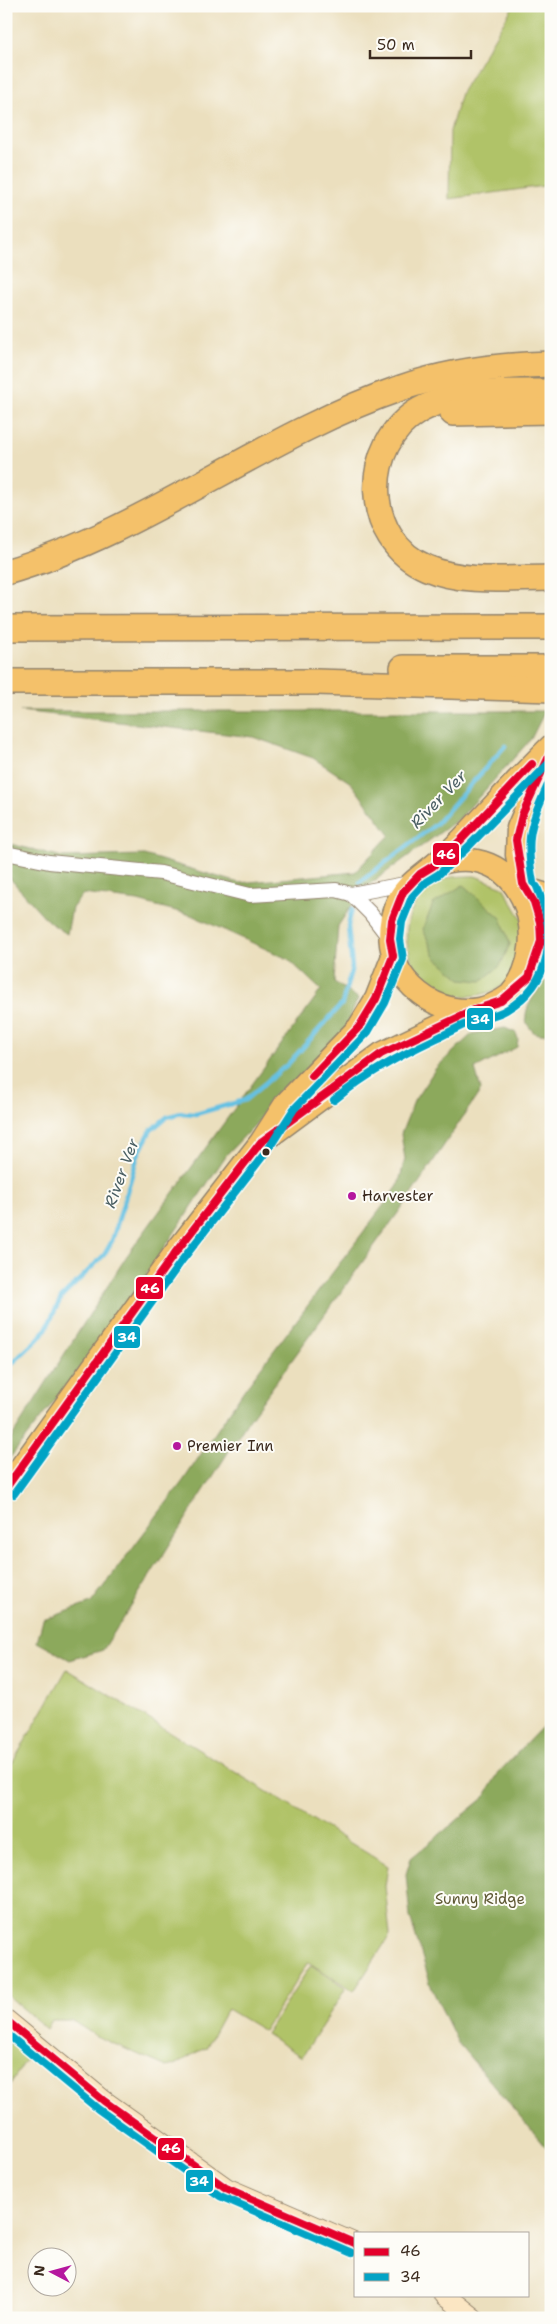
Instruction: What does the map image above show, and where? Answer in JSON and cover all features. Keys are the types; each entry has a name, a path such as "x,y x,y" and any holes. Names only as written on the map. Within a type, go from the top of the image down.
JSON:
{"highway":[{"path":"6,572 71,550 119,529 308,428 384,394 414,384 474,371 551,364"},
{"path":"551,392 502,393 455,399 426,407 405,422 386,448 375,482 380,518 398,547 422,566 443,574 479,578 551,578"},
{"path":"405,422 420,417 456,413 551,411"},
{"path":"6,628 551,627"},
{"path":"6,671 551,668"},
{"path":"6,682 316,682 551,689"}],"main road":[{"path":"6,1488 175,1254 261,1142 286,1103 359,1027 376,999 392,947 395,908 410,884 433,866 551,746"},
{"path":"261,1142 381,1054 474,1010 501,1001 514,992 543,957 540,922 534,891 517,855 518,828 551,751"},
{"path":"433,866 460,859 482,860 502,867 534,891"},
{"path":"392,947 402,975 426,999 440,1006 458,1010 474,1010"}],"street":[{"path":"6,854 49,862 161,873 250,895 336,890 351,894 410,884"},
{"path":"351,894 370,913 392,947"},
{"path":"6,2020 104,2101 226,2188 354,2243"},
{"path":"445,2296 473,2318"}],"green space":[{"path":"510,6 551,6 551,185 449,199 450,131 461,93 512,8"},
{"path":"20,711 545,711 531,739 460,818 362,890 338,926 334,982 358,998 344,1032 227,1154 108,1332 6,1463 6,1446 126,1257 321,990 288,959 191,915 138,901 83,894 72,908 67,934 49,922 6,874 6,843 63,857 144,855 239,883 355,872 390,835 351,783 313,758 253,737"},
{"path":"475,876 503,887 528,930 519,961 509,981 501,987 478,995 453,995 433,986 418,971 409,952 407,932 412,911 424,893 445,879"},
{"path":"463,885 501,918 510,944 500,966 481,981 461,979 435,957 423,929 433,904"},
{"path":"551,974 551,1032 537,1034 532,1031 526,1022 526,1015 536,993"},
{"path":"505,1028 516,1033 518,1039 517,1047 475,1069 481,1090 408,1199 248,1421 103,1650 70,1660 37,1642 43,1620 91,1603 183,1481 244,1390 398,1186 405,1159 401,1134 414,1101 436,1068 472,1034"},
{"path":"67,1669 388,1866 385,1886 390,1935 354,1991 308,1962 264,2031 227,2009 206,2048 167,2067 96,2036 71,2020 52,2020 47,2029 6,1994 6,1774"},
{"name":"Sunny Ridge","path":"551,1722 551,2153 458,2043 432,1989 410,1917 406,1874 411,1858 483,1799 499,1772 542,1727"},
{"path":"311,1965 346,1988 302,2057 266,2034"},
{"path":"6,2041 29,2055 6,2091"}],"waterway":[{"name":"River Ver","path":"360,882 436,824 505,746"},
{"name":"River Ver","path":"6,1369 38,1339 46,1329 61,1298 104,1255 112,1241 138,1155 151,1130 167,1117 181,1113 196,1114 245,1100 288,1064 342,1004 352,967 348,926 352,909"}],"transit line":[{"name":"46","path":"6,1488 175,1253 261,1142 381,1054 474,1010 501,1001 529,977 541,941 540,922 534,902 523,884 516,840 522,815 551,752"},
{"name":"34","path":"14,1494 183,1259 269,1148 294,1109 368,1032 385,1003 403,959 400,939 402,922 412,897 426,882 439,874 468,847 551,761"},
{"name":"46","path":"393,956 390,939 392,920 403,892 420,874 433,866 461,840 532,764"},
{"name":"34","path":"533,882 529,852 530,839 535,817 551,778"},
{"name":"34","path":"334,1100 395,1059 468,1023 502,1012 522,999 542,971 547,955 547,921 537,887"},
{"name":"46","path":"312,1076 359,1027 376,999 393,956"},
{"name":"46","path":"6,2020 104,2101 226,2188 354,2243"},
{"name":"34","path":"6,2033 98,2109 220,2196 352,2253"}],"place":[{"name":"Harvester","path":"352,1196"},
{"name":"Premier Inn","path":"177,1446"}]}
